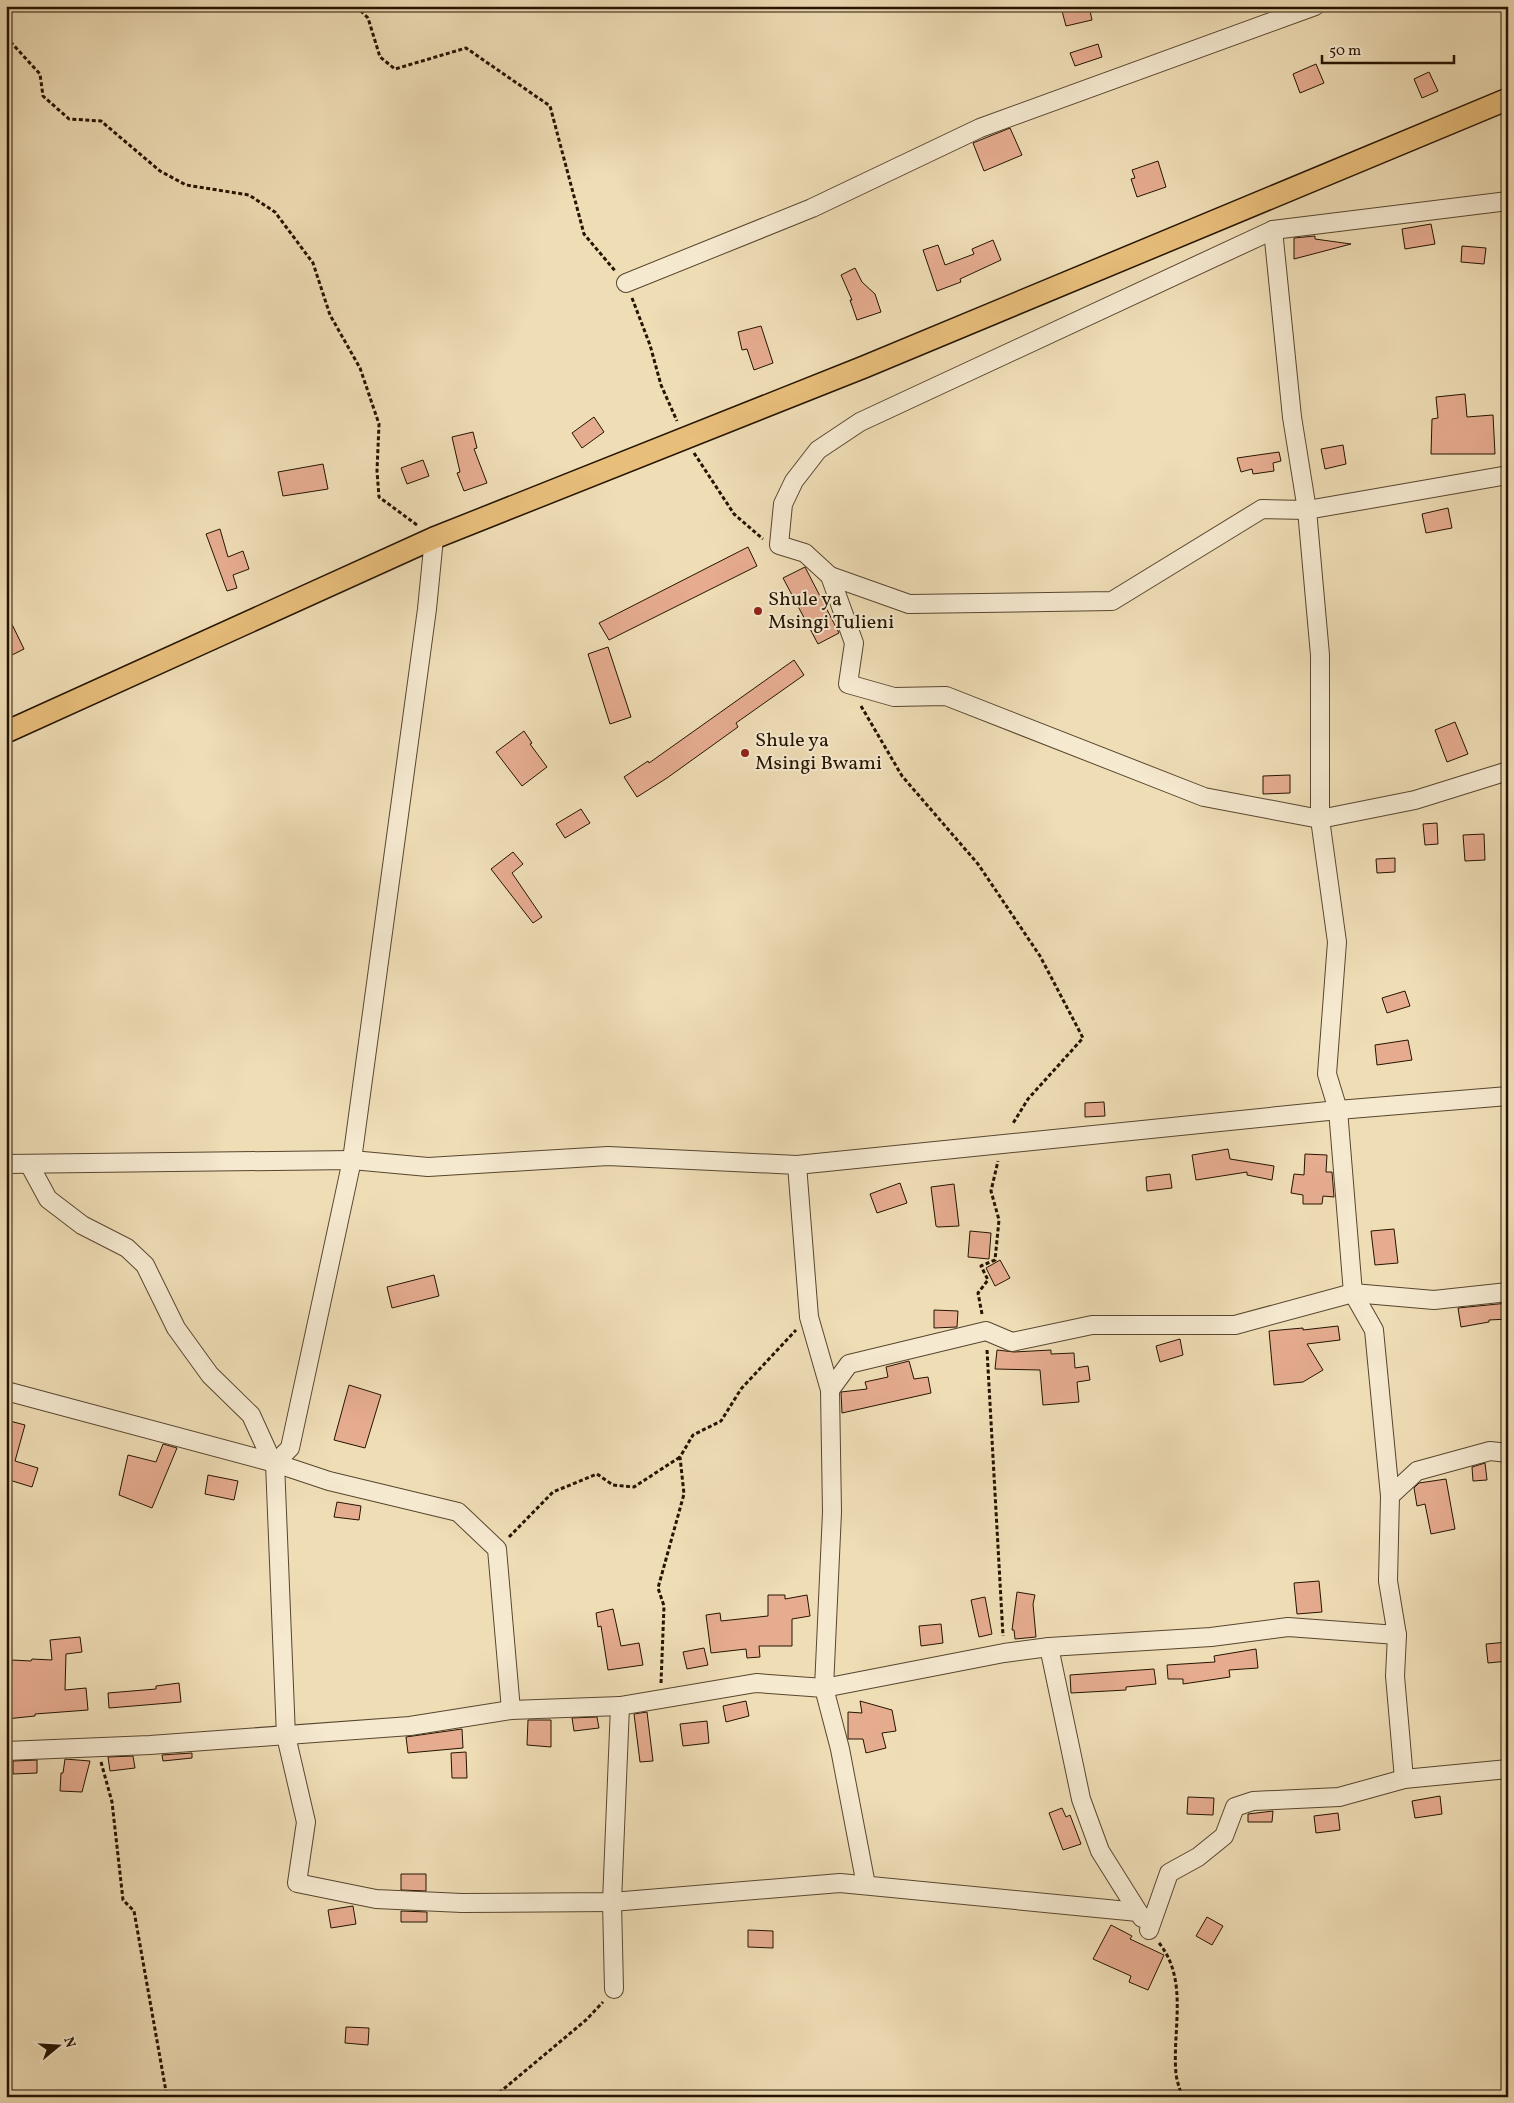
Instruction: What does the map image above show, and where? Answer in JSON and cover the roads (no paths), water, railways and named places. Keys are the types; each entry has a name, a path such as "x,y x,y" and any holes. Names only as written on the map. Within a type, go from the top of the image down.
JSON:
{"main road":[{"path":"6,732 434,538 864,367 1508,99"}],"street":[{"path":"626,283 812,208 980,128 1315,6"},
{"path":"1508,201 1273,230 860,422 818,450 794,481 783,504 780,545 805,553 830,576 909,604 1112,601 1262,510 1307,510 1508,475"},
{"path":"1273,230 1292,417 1307,510 1320,654 1320,819 1337,942 1327,1074 1338,1110 1353,1293 1374,1330 1390,1496 1388,1580 1397,1635 1395,1676 1404,1779"},
{"path":"434,538 427,608 352,1160 290,1448 276,1463 286,1736 306,1822 297,1883 376,1899 462,1903 612,1902 840,1883 1138,1912"},
{"path":"830,576 854,643 848,684 894,697 946,696 1204,797 1320,819 1415,800 1508,771"},
{"path":"6,1164 352,1160 428,1167 608,1156 796,1165 1338,1110 1508,1096"},
{"path":"29,1164 48,1199 82,1226 127,1248 145,1265 176,1328 210,1375 251,1415 271,1459 276,1463"},
{"path":"796,1165 808,1317 830,1390 832,1512 824,1688 840,1748 866,1885"},
{"path":"830,1390 849,1364 986,1331 1012,1342 1092,1325 1235,1325 1353,1293 1434,1300 1508,1292"},
{"path":"6,1391 276,1463 329,1481 458,1512 497,1549 511,1710"},
{"path":"1390,1496 1417,1471 1490,1452 1508,1453"},
{"path":"6,1751 286,1736 410,1726 511,1710 620,1706 756,1683 824,1688 1004,1653 1049,1647 1211,1637 1288,1628 1397,1635"},
{"path":"1049,1647 1081,1799 1100,1851 1149,1930 1170,1874 1198,1857 1224,1836 1235,1807 1253,1801 1339,1797 1404,1779 1508,1769"},
{"path":"614,1989 612,1902 620,1706"}],"place":[{"name":"Shule ya Msingi Tulieni","path":"758,611"},
{"name":"Shule ya Msingi Bwami","path":"745,753"}]}
